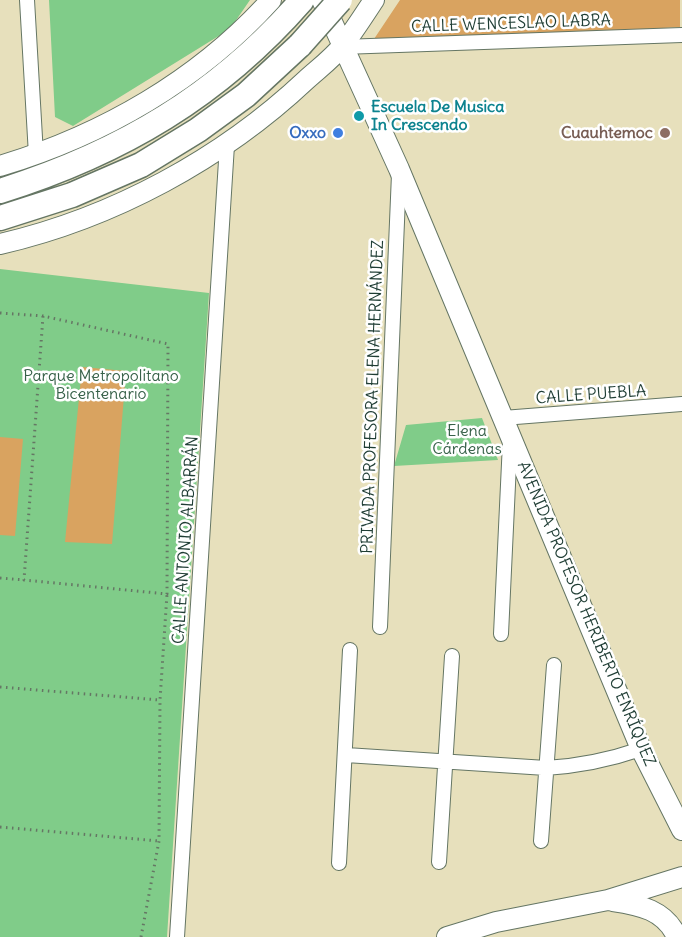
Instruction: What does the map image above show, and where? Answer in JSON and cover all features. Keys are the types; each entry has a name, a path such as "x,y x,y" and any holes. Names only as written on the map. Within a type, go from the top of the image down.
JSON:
{"highway":[{"path":"0,191 45,177 118,145 181,109 231,70 280,25 302,0"},
{"path":"0,218 72,195 141,165 198,130 246,95 300,45 340,0"}],"main road":[{"path":"0,166 36,155 92,131 148,101 194,72 236,38 272,0"},
{"name":"AVENIDA PROFESOR HERIBERTO ENRÍQUEZ","path":"322,0 399,169 641,749 682,830"},
{"path":"0,244 20,240 94,214 154,187 227,144 280,104 342,47 374,0"},
{"path":"447,937 496,922 608,900 682,877"},
{"path":"608,900 635,904 652,910 672,926 677,937"}],"street":[{"path":"27,0 36,155"},
{"name":"CALLE WENCESLAO LABRA","path":"342,47 682,35"},
{"name":"CALLE ANTONIO ALBARRÁN","path":"177,937 227,144"},
{"name":"PRIVADA PROFESORA ELENA HERNÁNDEZ","path":"380,627 399,169"},
{"name":"CALLE PUEBLA","path":"507,427 682,405"},
{"path":"501,634 507,427"},
{"path":"339,863 350,650"},
{"path":"439,862 452,656"},
{"path":"541,842 554,664"},
{"path":"346,755 546,768 578,766 611,759 641,749"}],"path":[{"path":"0,313 44,316 168,344 167,594 160,700 159,841 141,937"},
{"path":"24,580 44,316"},
{"path":"0,578 167,594"},
{"path":"0,687 160,700"},
{"path":"0,827 159,841"}],"green space":[{"path":"49,0 250,0 230,29 73,126 55,117"},
{"name":"Parque Metropolitano Bicentenario","path":"0,269 209,293 167,937 0,937"},
{"name":"Elena Cárdenas","path":"482,418 498,460 394,466 406,425"}],"building":[{"path":"400,0 680,0 680,27 370,45"},
{"path":"82,367 126,371 112,544 65,542"},
{"path":"0,437 23,439 15,536 0,535"}],"place":[{"name":"Escuela De Musica In Crescendo","path":"359,116"},
{"name":"Oxxo","path":"338,133"},
{"name":"Cuauhtemoc","path":"665,133"}]}
